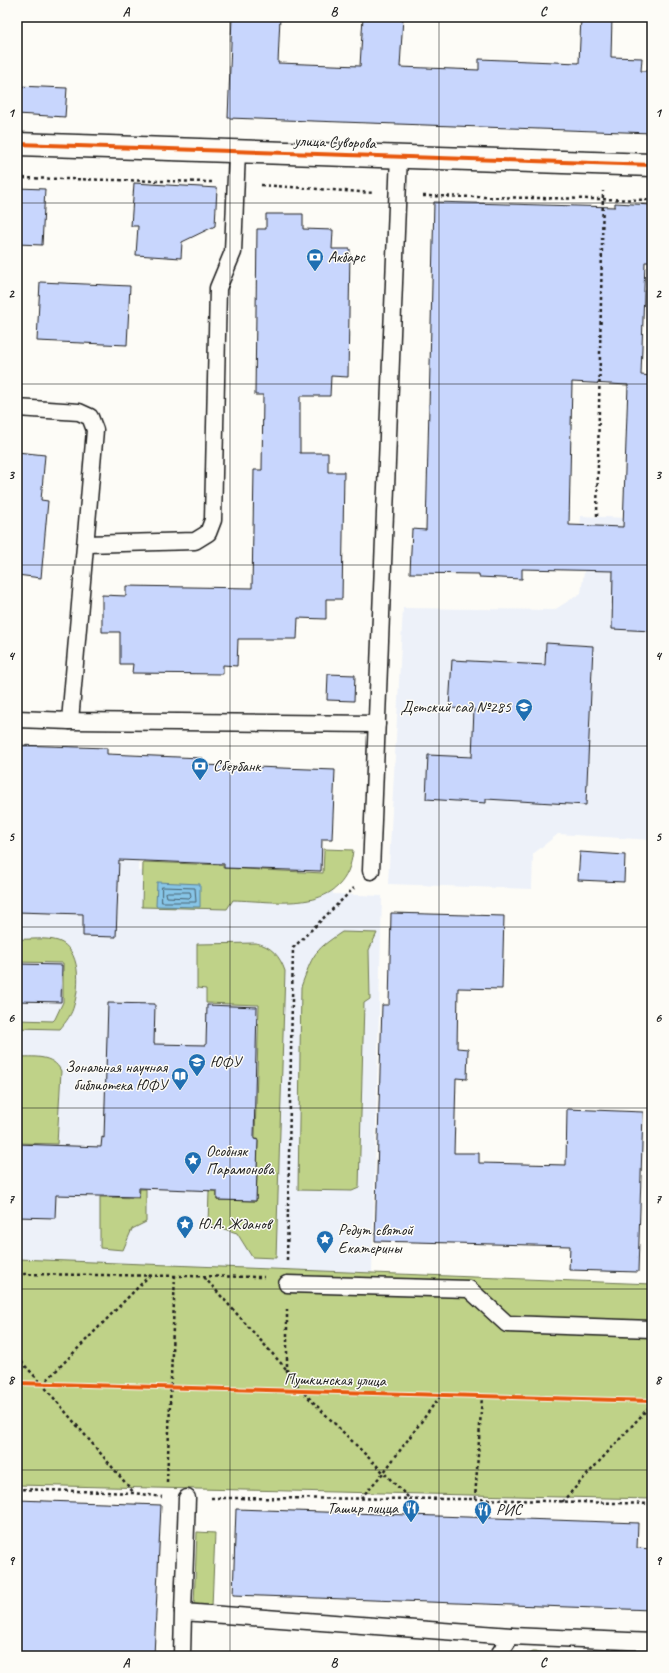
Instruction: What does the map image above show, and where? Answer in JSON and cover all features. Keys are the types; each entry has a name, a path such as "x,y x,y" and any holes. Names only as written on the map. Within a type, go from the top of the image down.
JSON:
{"street":[{"name":"улица Суворова","path":"17,144 237,150 652,165"}],"lane":[{"path":"86,544 195,540 208,533 213,520 218,288 234,252 237,150"},
{"path":"371,871 399,156"},
{"path":"17,408 79,412 90,417 95,430 70,721"},
{"path":"17,719 70,721 377,724"},
{"path":"287,1280 469,1289 507,1324 652,1329"},
{"path":"182,1656 187,1498"},
{"path":"183,1612 511,1636 652,1642"},
{"path":"498,1656 511,1636"}],"path":[{"path":"597,516 603,163"},
{"path":"17,178 236,183 398,195 652,200"},
{"path":"287,1371 287,1280 293,948 371,871"},
{"path":"17,1274 175,1275 287,1280"},
{"path":"166,1498 175,1275"},
{"path":"42,1384 149,1276"},
{"path":"204,1277 287,1371 302,1392 410,1499"},
{"path":"17,1357 42,1384 134,1493"},
{"path":"361,1498 384,1472 441,1395"},
{"path":"476,1499 482,1396"},
{"path":"562,1503 652,1403"},
{"path":"17,1489 134,1493 166,1498 476,1499 562,1503 652,1504"}],"shaded area":[{"name":"Детский сад №285","path":"581,516 652,519 652,840 558,834 533,854 532,889 388,884 403,608 554,610 581,593 588,543 580,529"},
{"name":"ЮФУ","path":"139,851 138,871 332,877 333,894 382,896 372,1273 17,1259 17,860"}],"green space":[{"path":"324,849 353,850 348,871 338,886 325,895 308,900 290,902 233,900 227,909 142,907 143,862 223,865 223,868 323,873"},
{"path":"342,932 377,933 369,950 370,999 364,1003 359,1188 352,1191 298,1190 301,987 311,961 315,955 319,950"},
{"path":"17,939 43,939 58,941 66,945 75,960 78,979 76,997 67,1021 60,1029 17,1028 17,1020 53,1021 55,1019 63,1002 63,963 17,962"},
{"path":"197,944 261,944 274,952 278,956 285,971 276,1258 252,1257 237,1233 208,1224 209,1191 217,1191 217,1200 256,1201 258,1139 255,1139 259,1005 206,1003 206,989 197,988"},
{"path":"17,1057 36,1057 48,1059 61,1071 57,1144 17,1143"},
{"path":"140,1189 146,1189 146,1222 132,1229 123,1250 100,1248 100,1197 139,1198"},
{"path":"17,1259 652,1284 652,1499 17,1485"},
{"path":"197,1532 215,1533 212,1607 194,1605"},
{"path":"533,1652 586,1654 586,1656 526,1656"}],"water":[{"path":"157,882 200,884 200,907 156,906"}],"building":[{"path":"232,17 280,17 278,63 360,66 363,17 403,17 400,67 479,70 479,59 579,63 581,17 612,17 611,57 642,58 641,71 652,71 652,133 228,118"},
{"path":"17,86 67,88 65,117 17,114"},
{"path":"134,183 217,188 215,226 182,242 181,258 136,255 138,226 131,226"},
{"path":"17,188 45,189 42,245 17,244"},
{"path":"434,202 615,207 615,203 652,205 652,262 645,262 641,375 652,376 652,631 612,629 613,571 522,569 522,579 479,577 479,574 410,573 412,529 426,530","holes":["572,382 628,385 623,527 569,525"]},
{"path":"266,214 303,214 303,229 333,230 332,249 350,249 348,377 331,376 330,396 300,396 300,453 328,453 328,472 344,472 342,599 326,599 326,619 298,618 297,639 238,639 237,666 223,665 223,674 132,673 133,664 120,664 120,632 102,632 102,595 126,596 126,586 252,588 254,470 262,470 263,395 255,395 257,229 266,229"},
{"path":"40,282 130,286 127,345 37,341"},
{"path":"17,452 45,455 41,500 48,501 41,578 17,575"},
{"path":"546,643 593,646 586,805 486,799 486,803 426,799 428,755 472,757 474,709 449,708 452,660 545,665"},
{"path":"328,674 355,675 354,701 327,700"},
{"path":"17,745 107,748 107,754 202,758 202,765 335,770 332,839 322,839 321,871 224,868 224,864 119,860 116,937 83,936 83,914 17,912"},
{"path":"580,852 625,855 624,882 578,880"},
{"path":"391,913 504,916 502,989 458,988 457,1048 468,1049 467,1079 456,1078 454,1153 479,1153 479,1163 566,1165 567,1109 643,1112 638,1272 569,1270 570,1246 375,1241 382,1005 389,1005"},
{"path":"17,964 62,965 61,1002 17,1001"},
{"name":"Зональная научная библиотека ЮФУ","path":"108,1003 155,1004 154,1044 206,1045 207,1005 257,1007 254,1139 258,1140 256,1201 217,1200 217,1191 139,1188 139,1197 56,1195 55,1218 17,1217 17,1144 101,1147 102,1137 104,1138"},
{"path":"17,1500 161,1505 154,1656 17,1656"},
{"path":"236,1509 638,1523 637,1548 652,1549 652,1610 233,1595"}],"cycle path":[{"path":"17,144 652,165"},
{"name":"Пушкинская улица","path":"17,1383 652,1401"}],"place":[{"name":"Акбарс","path":"315,272"},
{"name":"Детский сад №285","path":"524,722"},
{"name":"Сбербанк","path":"200,781"},
{"name":"ЮФУ","path":"197,1077"},
{"name":"Зональная научная библиотека ЮФУ","path":"180,1091"},
{"name":"Особняк Парамонова","path":"193,1175"},
{"name":"Ю.А. Жданов","path":"185,1239"},
{"name":"Редут святой Екатерины","path":"325,1254"},
{"name":"Ташир пицца","path":"411,1523"},
{"name":"РИС","path":"483,1525"}]}
